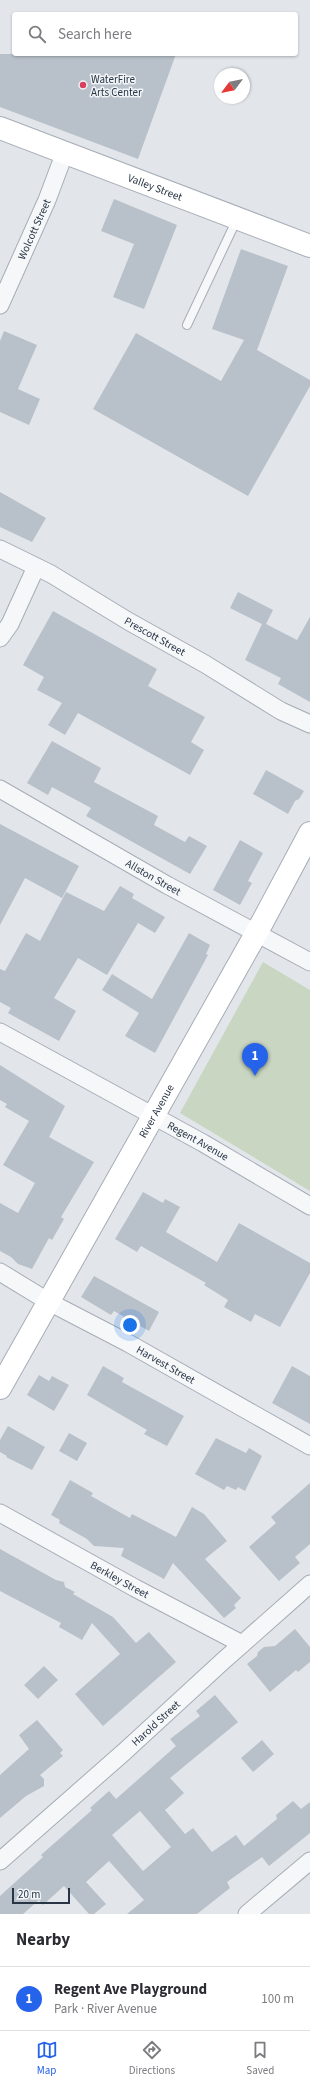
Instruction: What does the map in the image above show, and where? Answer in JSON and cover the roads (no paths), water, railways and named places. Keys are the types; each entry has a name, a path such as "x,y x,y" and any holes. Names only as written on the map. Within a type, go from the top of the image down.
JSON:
{"street":[{"name":"Valley Street","path":"0,128 310,246"},
{"name":"Wolcott Street","path":"0,306 47,200 65,152"},
{"name":"Prescott Street","path":"0,549 36,567 205,664 282,711 310,724"},
{"path":"0,638 10,624 36,567"},
{"name":"Allston Street","path":"0,789 168,885 310,962"},
{"name":"River Avenue","path":"0,1388 257,932 310,832"},
{"name":"Regent Avenue","path":"0,1032 203,1143 310,1206"},
{"name":"Harvest Street","path":"0,1272 49,1302 128,1343 310,1446"},
{"name":"Berkley Street","path":"0,1513 135,1588 242,1644"},
{"name":"Harold Street","path":"0,1861 124,1752 310,1584"},
{"path":"247,1914 310,1861"}],"lane":[{"path":"187,325 238,218"}],"place":[{"name":"WaterFire Arts Center","path":"83,85"},
{"name":"Regent Ave Playground","path":"255,1076"}]}
